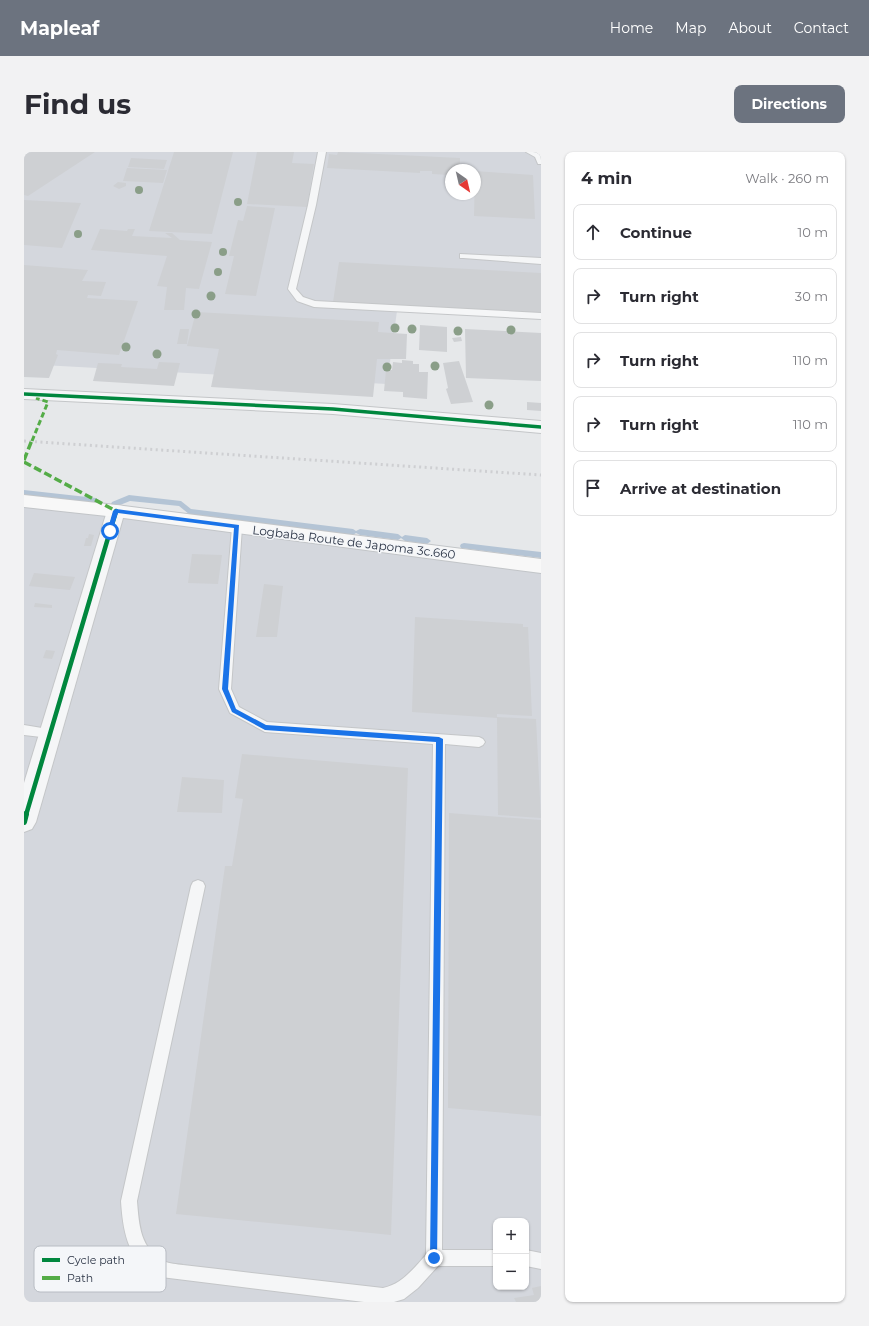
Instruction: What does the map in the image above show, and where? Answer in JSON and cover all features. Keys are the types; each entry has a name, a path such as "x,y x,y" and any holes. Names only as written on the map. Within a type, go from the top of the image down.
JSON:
{"main road":[{"name":"Logbaba Route de Japoma 3c.660","path":"24,501 116,511 541,566"}],"street":[{"path":"24,394 333,409 541,427"},
{"path":"24,822 116,511"}],"lane":[{"path":"322,152 312,205 292,289 300,299 314,304 541,316"},
{"path":"530,152 538,156 541,162"},
{"path":"463,256 541,261"},
{"path":"237,527 225,689 234,710 265,727 479,742"},
{"path":"24,730 50,733"},
{"path":"166,1270 184,1274 383,1296 398,1293 412,1282 434,1258 439,739"},
{"path":"138,1246 131,1229 129,1201 198,886"},
{"path":"434,1258 493,1258"},
{"path":"529,1258 541,1260"}],"shaded area":[{"path":"24,152 541,152 541,298 400,289 387,384 24,364"},
{"path":"24,507 156,519 541,567 541,1302 24,1302"}],"building":[{"path":"24,152 95,152 28,196 24,195"},
{"path":"174,152 233,152 212,234 149,231"},
{"path":"257,152 294,152 292,163 314,164 307,207 247,204"},
{"path":"338,152 460,158 460,164 445,164 445,175 432,174 432,171 420,171 420,173 327,168 329,154 337,155"},
{"path":"131,158 167,160 164,169 128,167"},
{"path":"127,168 167,170 163,183 123,181"},
{"path":"481,171 533,175 535,219 474,216 474,200 481,200"},
{"path":"118,182 126,183 126,186 119,189 113,186"},
{"path":"24,200 81,203 62,248 24,245"},
{"path":"247,206 275,208 256,296 225,294 234,256 229,256 238,220 243,221"},
{"path":"100,229 127,231 128,229 135,229 132,236 172,238 165,233 172,233 180,240 212,242 199,289 186,288 184,310 164,310 167,287 157,286 167,256 91,250"},
{"path":"339,262 541,273 541,314 333,302"},
{"path":"24,265 88,270 82,281 106,282 101,296 88,295 87,298 138,301 119,355 57,350 56,354 58,355 49,378 24,377"},
{"path":"196,312 379,322 378,332 407,334 406,359 377,359 373,397 211,387 219,349 187,346"},
{"path":"420,325 447,327 447,352 419,350"},
{"path":"180,329 189,329 187,344 177,344"},
{"path":"465,329 541,333 541,381 466,378"},
{"path":"461,337 462,341 454,342 452,338"},
{"path":"402,360 413,361 413,364 419,364 419,372 428,372 427,399 403,397 403,392 384,391 386,370 392,370 393,362 402,363"},
{"path":"459,361 473,402 451,404 446,389 448,388 443,363"},
{"path":"159,362 180,363 174,386 93,381 98,363 122,364 121,367 157,369"},
{"path":"527,402 541,403 541,411 527,410"},
{"path":"89,534 94,535 91,546 84,546 86,538 88,538"},
{"path":"192,554 222,555 218,584 188,583"},
{"path":"34,573 75,577 70,590 29,586"},
{"path":"264,584 283,586 277,637 256,637"},
{"path":"35,603 52,605 52,608 34,607"},
{"path":"415,617 523,624 523,627 528,627 532,716 497,714 497,717 536,719 541,818 498,815 497,718 412,712"},
{"path":"46,650 55,651 52,659 43,658"},
{"path":"242,754 408,768 391,1235 176,1214 225,866 232,866 243,799 235,798"},
{"path":"182,777 224,780 222,813 177,812"},
{"path":"449,813 541,820 541,1116 448,1108"},
{"path":"541,1286 541,1302 516,1302 514,1298 534,1295 532,1288"}],"waterway":[{"path":"24,493 96,501"},
{"path":"115,504 129,498 181,504 189,511 353,532"},
{"path":"360,532 398,537"},
{"path":"405,538 427,541"},
{"path":"464,546 541,555"}],"railway":[{"path":"24,441 541,475"}],"marked path":[{"path":"24,460 48,402 36,398"},
{"path":"24,462 116,511"}],"cycle path":[{"path":"24,394 333,409 541,427"},
{"path":"24,822 116,511"}],"route":[{"path":"110,531 116,511 237,527 225,689 234,710 265,727 439,739 434,1258"}]}
